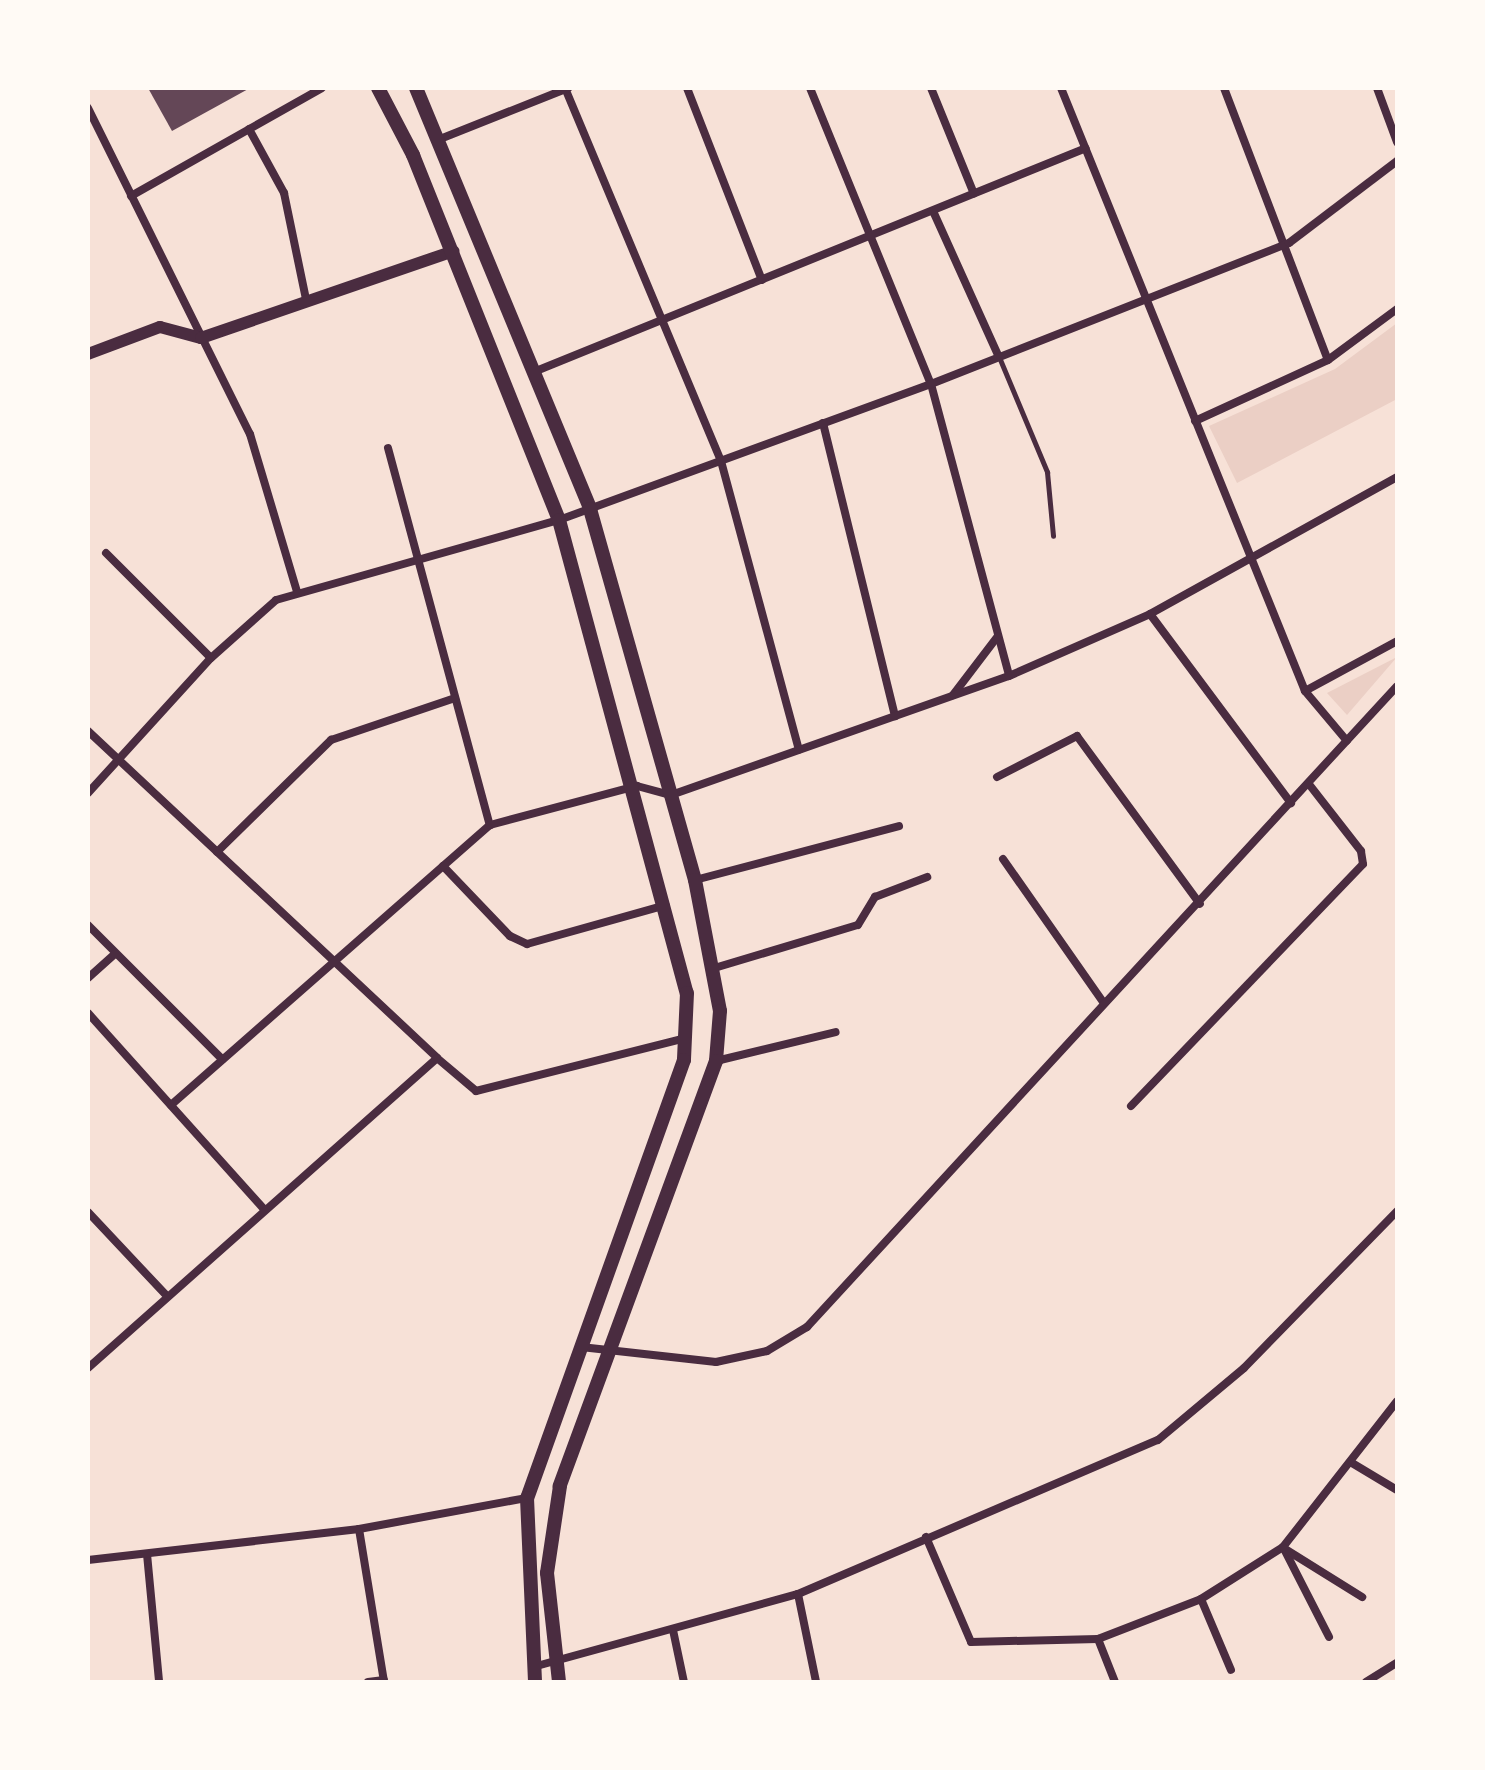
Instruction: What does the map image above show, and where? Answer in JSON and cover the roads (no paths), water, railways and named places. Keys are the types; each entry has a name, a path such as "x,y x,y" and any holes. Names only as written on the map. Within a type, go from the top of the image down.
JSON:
{"main road":[{"path":"378,88 453,251 559,520 637,786 687,993 686,1038 527,1498 534,1674"},
{"path":"416,88 536,371 590,509 695,880 720,1011 716,1061 605,1355 554,1515 547,1573 554,1662 559,1682"}],"street":[{"path":"131,196 322,88"},
{"path":"440,139 566,88 721,461 799,750"},
{"path":"687,88 762,280"},
{"path":"810,88 931,384 1009,676"},
{"path":"931,88 974,194"},
{"path":"1061,88 1305,691 1347,741"},
{"path":"1224,88 1289,243 1328,360"},
{"path":"1377,88 1397,142"},
{"path":"88,108 270,483 297,592"},
{"path":"249,129 284,193 306,299"},
{"path":"536,371 1086,148"},
{"path":"88,793 211,658 276,600 297,592 419,563 559,520 931,384 1146,300 1289,243 1397,161"},
{"path":"933,211 999,357"},
{"path":"88,354 160,327 201,338 306,299 453,251"},
{"path":"1195,421 1328,360 1397,309"},
{"path":"823,423 895,716"},
{"path":"388,448 490,825"},
{"path":"171,1105 490,825 637,786 671,795 1009,676 1150,614 1252,561 1397,477"},
{"path":"106,553 211,658"},
{"path":"1150,614 1291,803"},
{"path":"952,696 998,636"},
{"path":"1305,691 1397,641"},
{"path":"581,1347 605,1355 716,1362 767,1351 807,1327 1104,1003 1200,904 1397,686"},
{"path":"217,852 331,740 455,698"},
{"path":"88,731 476,1091 686,1038"},
{"path":"997,777 1077,736 1200,904"},
{"path":"1131,1106 1363,864 1361,851 1308,783"},
{"path":"695,880 899,826"},
{"path":"1003,859 1104,1003"},
{"path":"443,866 510,936 527,944 668,905"},
{"path":"711,969 858,925 875,897 927,877"},
{"path":"88,925 222,1059"},
{"path":"88,978 115,954"},
{"path":"88,1013 264,1209"},
{"path":"716,1061 836,1032"},
{"path":"88,1368 437,1058"},
{"path":"534,1674 554,1662 798,1594 1158,1440 1244,1368 1397,1211"},
{"path":"88,1212 167,1296"},
{"path":"926,1537 971,1642 1098,1639 1201,1599 1283,1547 1352,1463 1397,1401"},
{"path":"1352,1463 1397,1490"},
{"path":"88,1560 359,1529 527,1498"},
{"path":"359,1529 384,1681 368,1682"},
{"path":"1283,1547 1362,1597"},
{"path":"1283,1547 1329,1637"},
{"path":"147,1554 159,1682"},
{"path":"798,1594 816,1682"},
{"path":"1201,1599 1231,1670"},
{"path":"673,1630 684,1682"},
{"path":"1098,1639 1115,1682"},
{"path":"1366,1682 1397,1663"}],"lane":[{"path":"999,357 1047,472 1053,536"}]}
